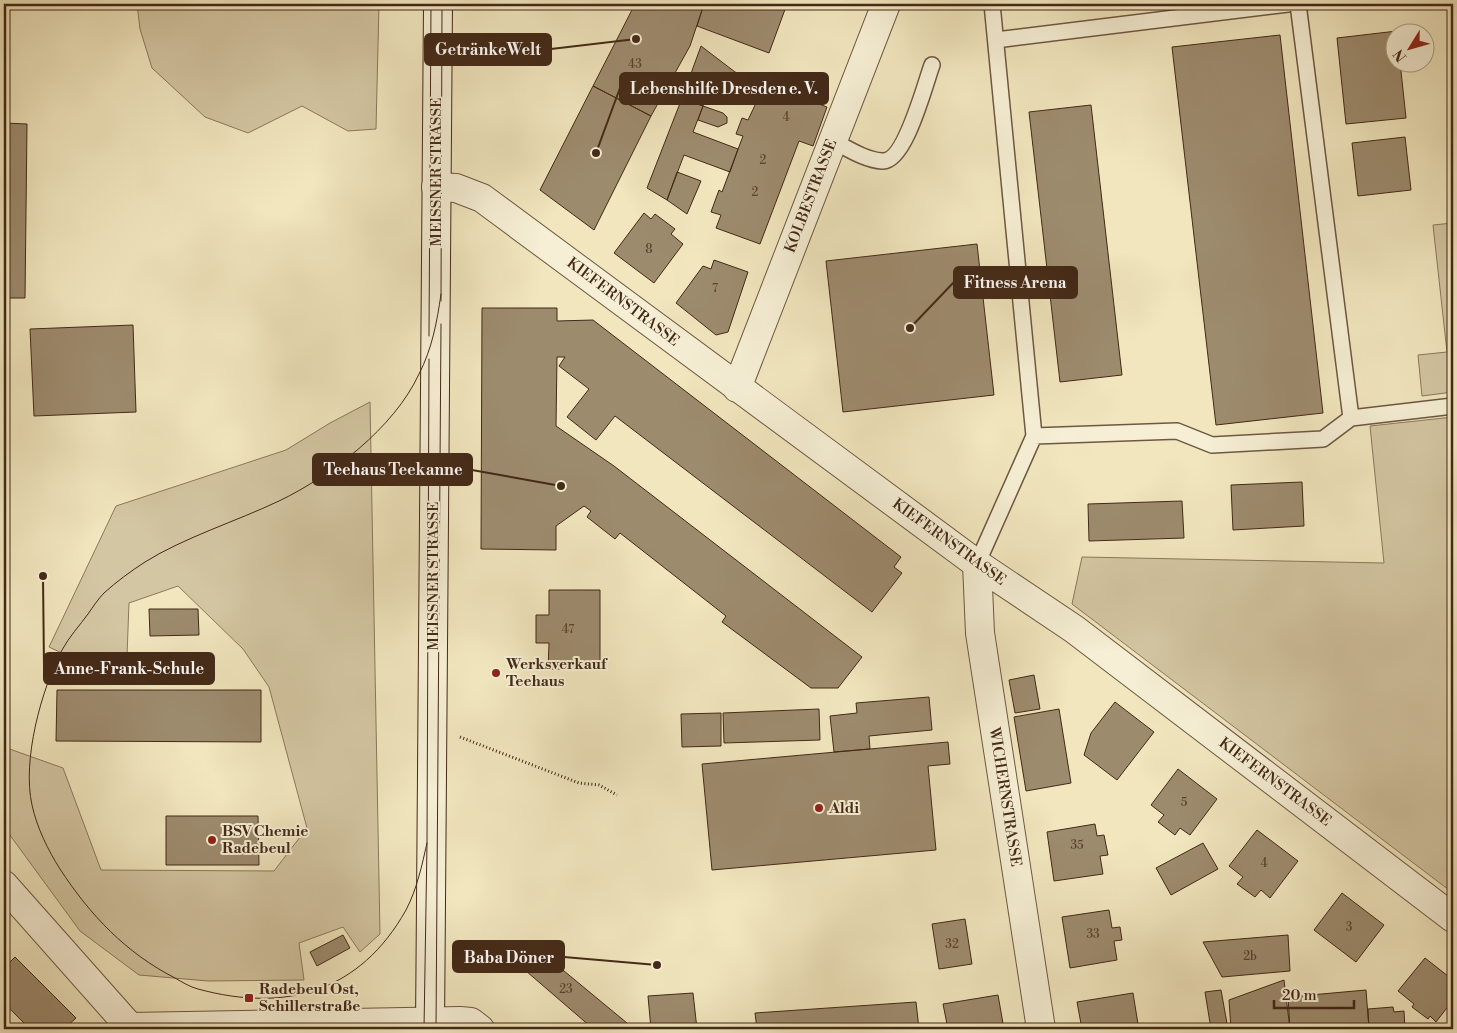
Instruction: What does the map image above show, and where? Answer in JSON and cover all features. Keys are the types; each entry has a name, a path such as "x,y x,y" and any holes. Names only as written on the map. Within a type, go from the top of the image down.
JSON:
{"street":[{"name":"MEISSNER STRASSE","path":"430,1025 438,4"},
{"name":"KOLBESTRASSE","path":"737,388 886,4"},
{"name":"KIEFERNSTRASSE","path":"436,187 456,188 482,198 977,564 1074,629 1453,918"},
{"name":"WICHERNSTRASSE","path":"977,564 980,633 1041,1029"},
{"path":"4,885 129,1028 430,1025 471,1022 480,1029"}],"lane":[{"path":"977,564 1034,436 992,4"},
{"path":"996,40 1288,4"},
{"path":"1298,4 1351,418"},
{"path":"833,140 854,152 884,162 891,158 904,144 932,65"},
{"path":"1034,436 1177,431 1212,444 1323,439 1351,418 1453,406"}],"path":[{"path":"432,726 579,783 599,785 617,795"}],"shaded area":[{"path":"137,4 379,4 376,129 348,131 302,106 248,133 205,117 152,68 140,29"},
{"path":"1453,223 1453,392 1422,396 1418,355 1447,352 1433,225"},
{"path":"370,402 380,934 360,952 343,927 299,943 304,980 208,981 139,975 80,931 4,827 4,747 63,768 101,870 274,871 307,828 269,687 243,649 178,586 129,603 127,656 81,662 49,647 116,506 286,450 330,423"},
{"path":"1453,417 1453,893 1072,604 1082,557 1384,563 1370,426"}],"building":[{"path":"104,4 104,7 45,5"},
{"path":"635,4 704,4 690,46 651,116 593,86"},
{"path":"704,4 787,4 769,53 697,26"},
{"path":"1384,33 1384,72 1401,72 1406,118 1346,124 1337,38"},
{"path":"1280,35 1323,413 1216,425 1172,47"},
{"path":"701,46 735,72 765,84 757,104 710,86 703,106 682,98"},
{"path":"765,84 827,107 813,146 799,141 760,244 716,228 721,215 711,212 719,190 722,192 743,136 736,134 742,118 748,120"},
{"path":"593,86 651,116 594,230 540,190"},
{"path":"682,98 703,106 693,132 738,149 730,172 684,155 667,200 647,188"},
{"path":"1091,105 1122,375 1060,382 1029,112"},
{"path":"703,106 723,113 727,117 727,123 718,127 698,120"},
{"path":"4,123 27,124 25,298 4,298"},
{"path":"1405,137 1411,190 1358,196 1352,143"},
{"path":"677,172 701,181 687,214 667,200"},
{"path":"644,213 651,219 655,214 675,229 671,234 683,244 654,283 614,253"},
{"path":"977,244 994,395 843,412 826,261"},
{"path":"714,260 748,272 728,332 716,335 676,303 703,266 711,269"},
{"path":"482,308 557,308 557,321 593,320 901,557 894,567 902,573 872,612 615,416 596,440 567,417 589,389 559,366 565,357 557,357 556,426 614,466 862,657 838,688 811,688 722,622 726,616 620,533 615,539 587,517 591,511 584,506 556,526 556,550 481,549"},
{"path":"133,325 136,412 34,416 30,329"},
{"path":"1302,482 1304,526 1233,530 1231,485"},
{"path":"1182,501 1184,538 1089,541 1088,504"},
{"path":"549,590 600,590 600,669 548,669 549,643 536,643 536,615 549,615"},
{"path":"149,609 198,609 199,635 150,636"},
{"path":"1034,675 1040,709 1015,713 1009,680"},
{"path":"57,690 261,690 261,742 56,741"},
{"path":"929,697 932,730 869,736 870,749 834,752 830,716 857,713 856,703"},
{"path":"1115,702 1154,732 1117,780 1084,755 1091,733"},
{"path":"819,709 820,740 724,743 723,713"},
{"path":"1059,709 1071,783 1026,791 1014,717"},
{"path":"721,713 721,746 682,747 681,714"},
{"name":"Aldi","path":"948,742 950,764 928,766 936,850 712,870 702,764"},
{"path":"1178,769 1217,799 1190,835 1180,828 1175,835 1158,822 1164,815 1151,805"},
{"name":"BSV Chemie Radebeul","path":"166,816 258,816 259,865 166,865"},
{"path":"1095,824 1097,836 1104,835 1108,855 1100,856 1103,874 1054,881 1047,832"},
{"path":"1257,830 1298,861 1270,898 1261,890 1255,897 1237,884 1243,877 1229,866"},
{"path":"1203,843 1218,869 1171,895 1156,868"},
{"path":"1342,893 1384,925 1356,962 1314,930"},
{"path":"1109,910 1112,928 1120,927 1122,940 1114,941 1117,960 1070,968 1062,917"},
{"path":"965,919 972,964 939,969 932,924"},
{"path":"343,935 350,948 317,966 310,952"},
{"path":"1288,935 1290,971 1222,977 1203,942"},
{"path":"527,955 553,956 552,961 633,1028 589,1029 591,1027 526,971"},
{"path":"15,957 76,1018 64,1029 30,1029 4,1003 4,968"},
{"path":"1425,958 1453,980 1453,1000 1436,1022 1430,1016 1428,1019 1412,1007 1414,1004 1398,991"},
{"path":"1284,980 1290,1029 1231,1029 1229,1000"},
{"path":"1221,990 1228,1029 1211,1029 1205,992"},
{"path":"1366,990 1369,1029 1290,1029 1288,997"},
{"path":"693,993 697,1029 651,1029 648,996"},
{"path":"1133,993 1138,1024 1130,1025 1130,1029 1082,1029 1077,1002"},
{"path":"998,995 1004,1029 948,1029 943,1004"},
{"path":"916,1002 919,1029 757,1029 755,1013"},
{"path":"1393,1007 1394,1012 1404,1011 1405,1029 1369,1029 1368,1009"}],"tram line":[{"path":"429,336 431,4"},
{"path":"441,301 442,4"},
{"path":"427,843 416,885 406,910 387,938 366,960 343,977 318,989 290,996 261,998 230,996 192,987 157,968 125,945 97,917 60,869 43,838 32,805 30,768 35,726 54,666 68,640 102,595 129,573 160,553 299,491 340,464 359,448 394,413 408,394 419,374 433,335 441,294"},
{"path":"436,1029 441,324"},
{"path":"424,1029 427,843 429,359"}],"place":[{"name":"GetränkeWelt","path":"636,39"},
{"name":"Lebenshilfe Dresden e. V.","path":"596,153"},
{"name":"Fitness Arena","path":"910,328"},
{"name":"Teehaus Teekanne","path":"561,486"},
{"name":"Anne-Frank-Schule","path":"43,576"},
{"name":"Werksverkauf Teehaus","path":"496,673"},
{"name":"Aldi","path":"819,808"},
{"name":"BSV Chemie Radebeul","path":"212,840"},
{"name":"Baba Döner","path":"657,965"},
{"name":"Radebeul Ost, Schillerstraße","path":"249,998"}]}
